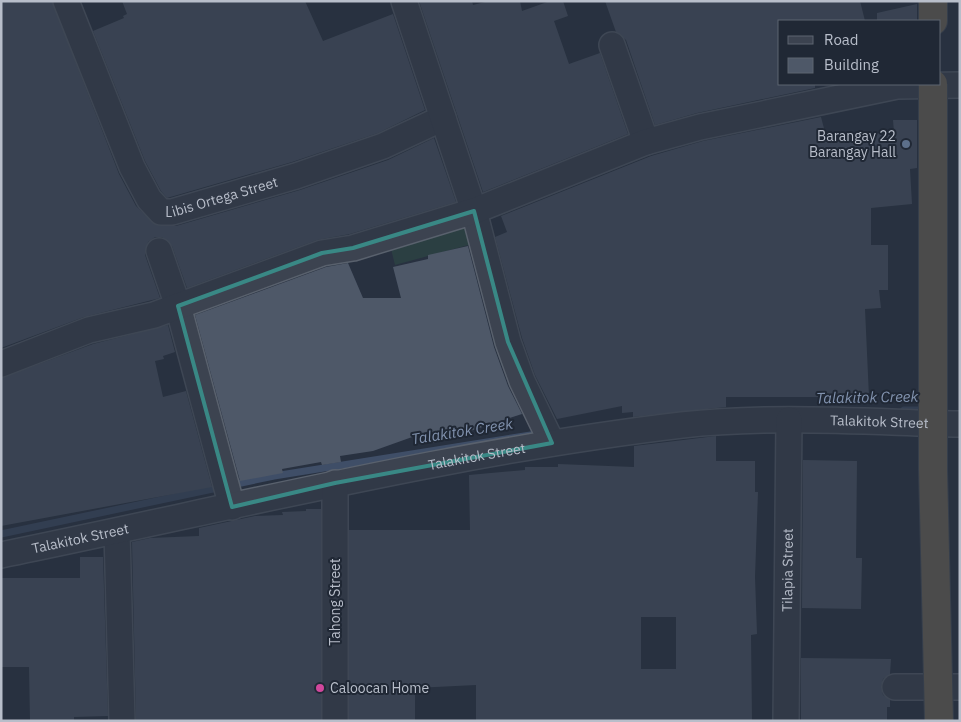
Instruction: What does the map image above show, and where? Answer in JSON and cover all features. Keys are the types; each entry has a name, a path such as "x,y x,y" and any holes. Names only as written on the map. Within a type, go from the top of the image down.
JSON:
{"highway":[{"path":"933,1 933,20"},
{"path":"933,85 933,469 939,721"}],"street":[{"name":"Libis Ortega Street","path":"66,1 132,166 149,199 161,212 172,212 296,176 383,146 443,118"},
{"path":"404,1 474,211 508,342 522,381 552,443"},
{"path":"612,45 646,142"},
{"path":"941,85 960,84"},
{"path":"1,364 89,330 154,316 322,253 353,248 474,211 646,142 700,127 897,86 928,85"},
{"path":"159,251 178,306 228,493"},
{"name":"Talakitok Street","path":"1,555 117,532 228,493 335,483 552,443 684,425 789,420 960,424"},
{"name":"Tilapia Street","path":"786,721 789,420"},
{"name":"Tahong Street","path":"335,483 335,721"},
{"path":"117,532 122,721"},
{"path":"895,687 960,687"}],"highlighted area":[{"path":"474,211 508,342 552,443 335,483 232,507 178,306 322,253 353,248"}],"green space":[{"path":"466,207 476,243 395,265 386,229"}],"building":[{"path":"1,1 52,1 119,174 136,206 156,225 176,226 300,190 388,160 434,138 456,202 350,234 317,240 187,288 172,246 162,237 155,237 148,242 145,255 160,298 84,317 1,348"},
{"path":"122,1 305,1 323,41 393,14 425,110 378,133 292,162 167,198 161,191 145,161 93,31 124,18 123,16 127,14"},
{"path":"419,1 472,1 473,5 489,1 520,1 522,11 550,1 563,1 568,16 554,21 569,64 600,53 628,134 483,192"},
{"path":"605,1 860,1 865,20 778,20 778,85 815,85 815,88 697,113 655,125 626,40 616,32"},
{"path":"917,4 917,20 877,20 877,13"},
{"path":"821,117 826,136 894,132 893,120 917,120 917,168 910,169 912,204 871,208 871,245 888,245 888,290 879,290 881,308 865,309 869,397 726,397 726,407 633,417 633,412 622,413 622,406 557,419 535,375 522,338 495,237 507,232 501,216 651,156 703,141"},
{"path":"468,246 494,347 508,386 522,414 433,443 429,431 373,451 340,456 341,462 322,465 321,462 282,469 283,473 240,481 195,315 326,267 348,263 363,298 401,298 393,267 428,259 428,255"},
{"path":"168,325 175,352 163,356 164,359 155,361 163,397 186,391 212,487 1,526 1,378 93,344"},
{"path":"716,436 716,461 755,461 755,492 758,492 755,577 757,634 751,635 752,721 476,721 476,685 415,688 415,721 349,721 349,530 470,530 469,475 525,470 525,467 558,467 558,464 634,467 634,446","holes":["641,617 676,617 676,669 641,669"]},
{"path":"803,460 857,461 856,558 862,558 861,609 802,608"},
{"path":"306,509 321,509 321,721 136,721 132,542 150,538 199,536 199,528 255,516 283,515 282,512 306,511"},
{"path":"80,557 103,557 108,716 74,717 74,721 30,721 29,667 1,667 1,578 80,578"},
{"path":"801,658 891,659 890,674 883,679 881,687 883,695 890,700 890,707 887,707 887,721 801,721"}],"waterway":[{"name":"Talakitok Creek","path":"904,410 928,410"},
{"name":"Talakitok Creek","path":"1,534 274,476 537,434"}],"place":[{"name":"Barangay 22 Barangay Hall","path":"906,144"},
{"name":"Caloocan Home","path":"320,688"}]}
